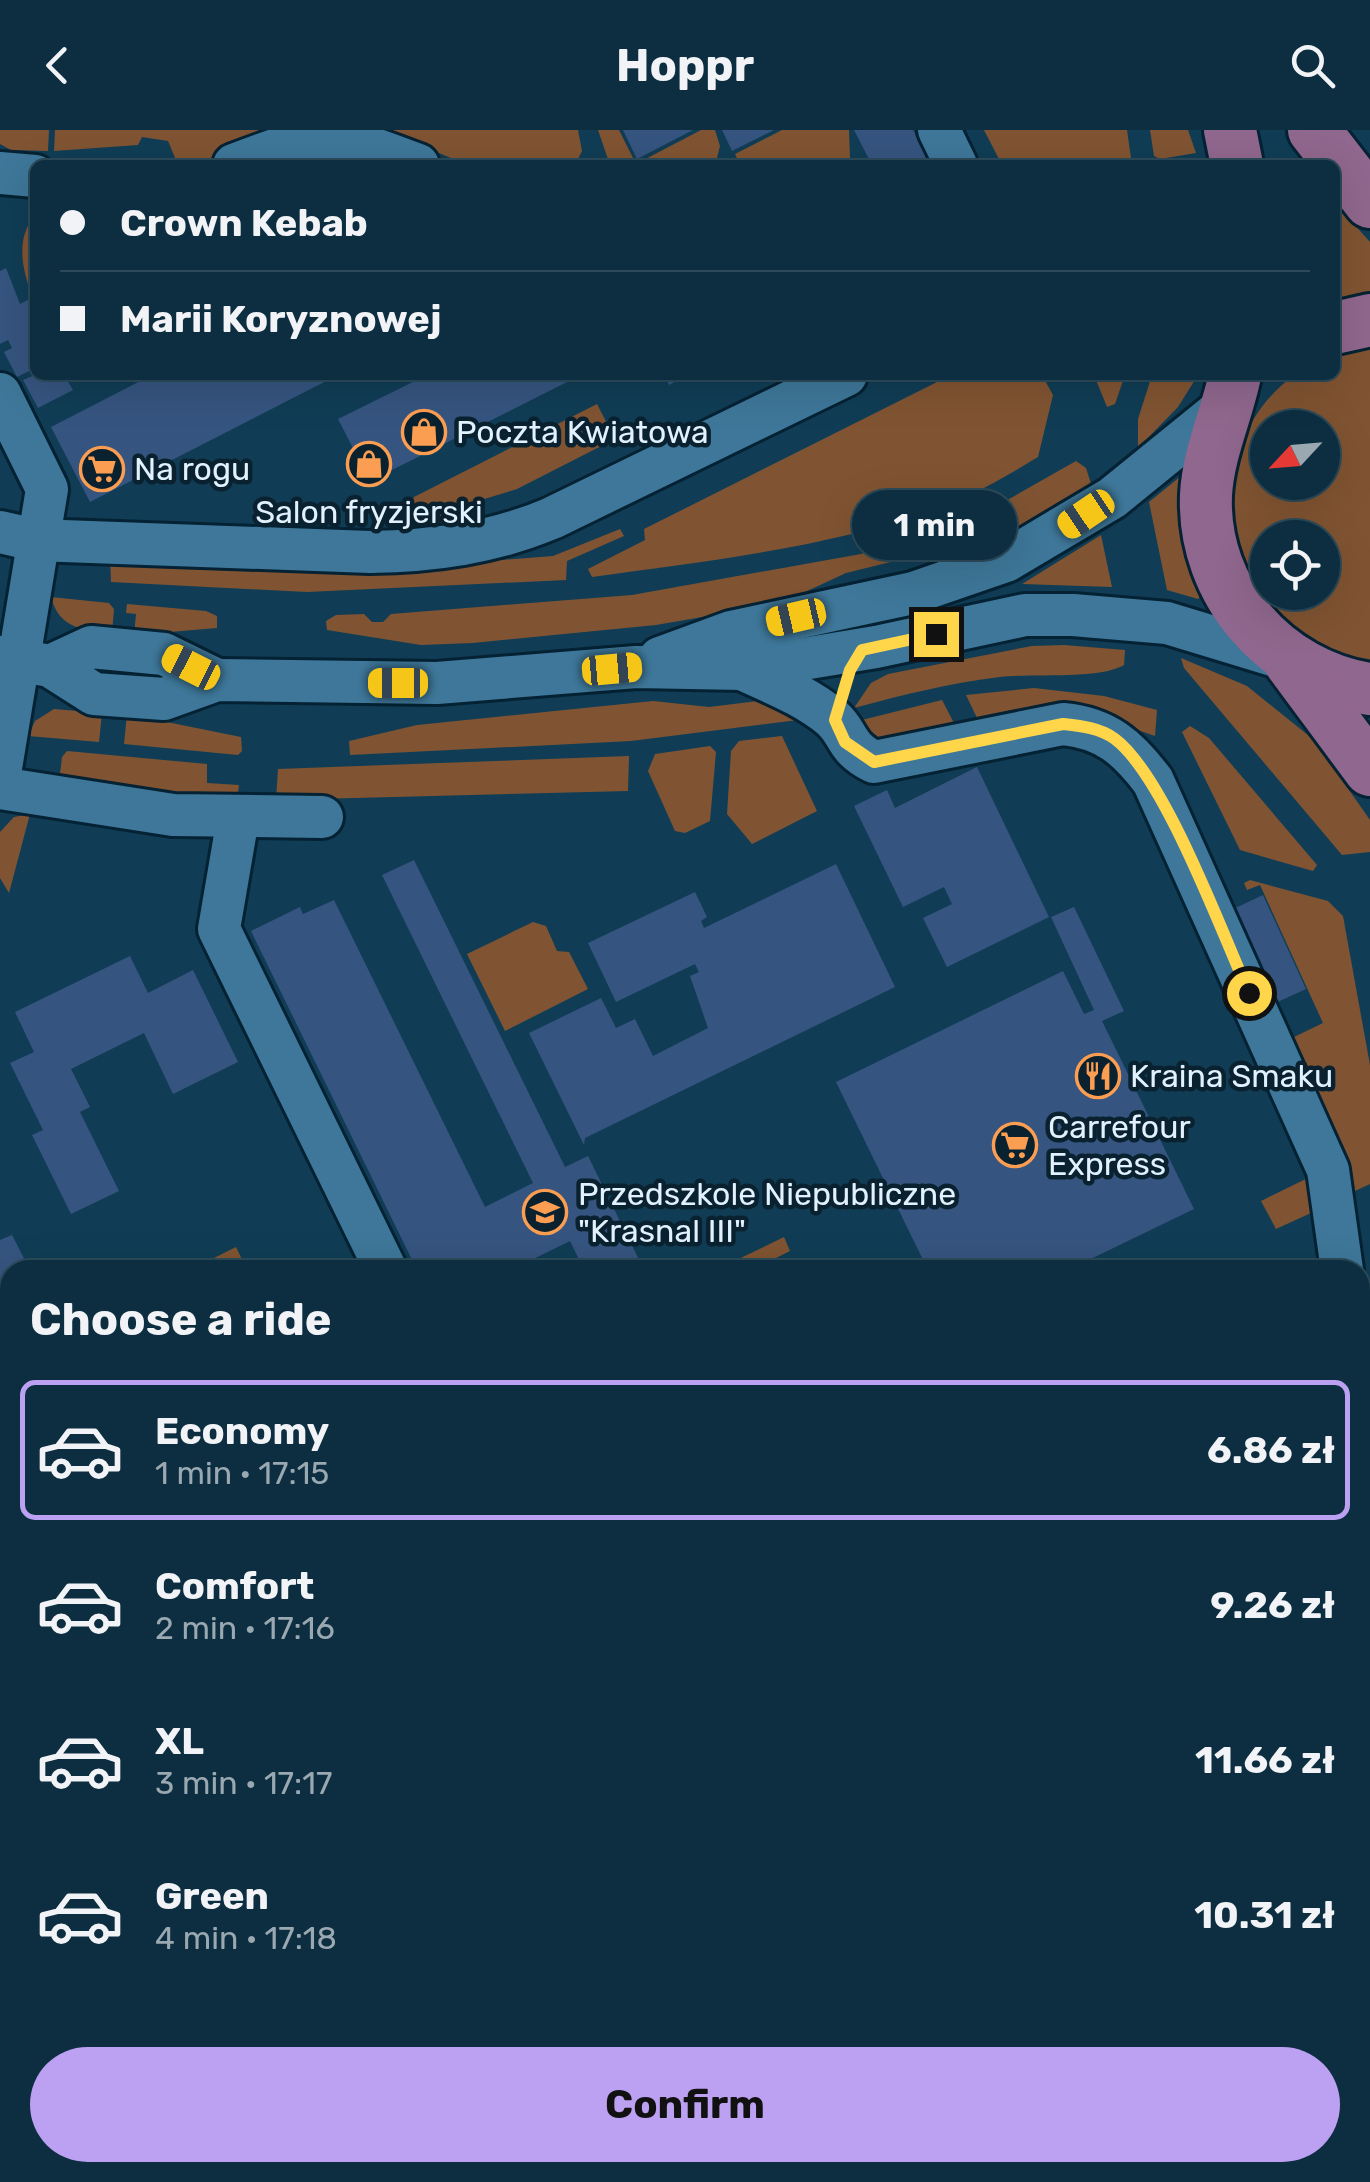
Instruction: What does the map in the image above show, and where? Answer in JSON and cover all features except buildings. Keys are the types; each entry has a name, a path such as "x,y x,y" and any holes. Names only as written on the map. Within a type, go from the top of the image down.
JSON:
{"main road":[{"path":"1230,130 1236,160"},
{"path":"1314,130 1337,160"},
{"path":"1340,163 1370,202"},
{"path":"1340,327 1370,320"},
{"path":"1241,384 1206,494 1212,547 1232,596 1255,629 1290,660 1370,770"},
{"path":"1290,660 1336,682 1370,688"}],"street":[{"path":"245,160 309,130 334,130 406,160"},
{"path":"939,130 954,160"},
{"path":"0,172 30,175"},
{"path":"18,536 370,552 420,552 480,541 515,534 552,518 836,380"},
{"path":"636,667 731,632 913,593 1006,561 1112,498 1241,384"},
{"path":"0,394 47,489 18,536 24,661 0,774"},
{"path":"24,661 94,694 164,700 218,680 437,682 636,667 742,670 862,650 1025,615 1167,623 1290,660"},
{"path":"835,720 850,670 862,650"},
{"path":"742,670 796,694 835,720 845,742 874,762 1063,724 1086,726 1113,738 1136,759 1152,781 1328,1170 1341,1260"},
{"path":"0,788 90,805 238,818 322,817"},
{"path":"238,818 219,929 381,1260"}],"shaded area":[{"path":"0,130 49,130 48,151 11,150 0,144"},
{"path":"55,130 271,130 210,160 176,160 168,141 142,137 138,145 54,151"},
{"path":"383,130 578,130 582,151 578,160 456,160"},
{"path":"598,130 619,130 634,160 608,160"},
{"path":"701,130 715,130 720,146 717,158 644,160"},
{"path":"782,130 849,130 850,158 738,160 735,154"},
{"path":"984,130 1127,130 1131,160 999,160"},
{"path":"1150,130 1188,130 1196,153 1160,159 1154,156"},
{"path":"1340,209 1370,242 1370,296 1340,300"},
{"path":"30,223 30,288 22,255"},
{"path":"1370,344 1370,663 1319,647 1292,631 1272,610 1340,610 1340,520 1250,520 1250,578 1247,573 1236,538 1232,501 1236,465 1250,426 1250,500 1340,500 1340,410 1261,410 1289,380 1340,380 1340,352"},
{"path":"941,380 1045,380 1053,395 1038,457 971,494 928,512 785,548 592,577 588,569 645,540 644,529"},
{"path":"1096,380 1123,380 1115,404 1107,407"},
{"path":"1150,380 1195,380 1178,407 1138,448 1138,419"},
{"path":"597,404 615,439 517,489 481,500 486,523 418,531 418,521 411,520 408,510 414,497"},
{"path":"1076,461 1086,468 1092,487 1044,517 1004,534 846,573 790,599 748,609 656,625 473,643 421,645 327,630 326,621 336,615 364,614 372,622 383,622 391,614 632,595 861,554 981,515"},
{"path":"1181,476 1202,594 1198,599 1167,590 1149,502"},
{"path":"620,529 624,536 567,561 566,580 307,592 111,582 110,557 425,566 553,556"},
{"path":"1101,535 1112,587 1022,584"},
{"path":"51,597 109,603 114,609 112,633 66,622"},
{"path":"127,604 206,611 217,616 217,628 134,635 136,614 126,613"},
{"path":"1032,646 1125,650 1124,665 1098,673 981,680 854,708 871,683 888,674"},
{"path":"1181,658 1247,686 1314,740 1370,820 1370,852 1342,855 1184,668"},
{"path":"1034,688 1104,696 1157,710 1155,736 1129,727 979,722 966,695"},
{"path":"774,699 806,719 631,741 350,755 349,741 417,725 653,701 709,707"},
{"path":"942,700 955,725 875,749 854,722"},
{"path":"54,709 102,713 99,742 28,736 35,721"},
{"path":"127,714 241,737 242,751 238,755 124,744"},
{"path":"1190,726 1209,738 1317,865 1313,871 1240,850 1182,732"},
{"path":"782,736 817,811 752,844 727,814 731,751 739,741"},
{"path":"710,746 716,752 710,821 685,833 675,831 648,771 655,754"},
{"path":"67,751 207,764 207,783 239,785 237,800 59,782 62,757"},
{"path":"629,756 628,791 276,800 278,769"},
{"path":"30,814 9,893 0,878 0,832 14,817"},
{"path":"1250,880 1328,901 1343,916 1370,1065 1370,1184 1353,1192 1292,1038 1323,1023 1260,885 1247,890 1244,883"},
{"path":"533,922 546,926 557,951 569,952 588,989 505,1031 467,954"},
{"path":"1314,1175 1322,1208 1276,1229 1261,1201"},
{"path":"784,1237 790,1251 772,1260 737,1260"},
{"path":"236,1247 242,1260 210,1260"}],"place":[{"name":"Poczta Kwiatowa","path":"424,432"},
{"name":"Salon fryzjerski","path":"369,464"},
{"name":"Na rogu","path":"102,469"},
{"name":"Kraina Smaku","path":"1098,1076"},
{"name":"Carrefour Express","path":"1015,1145"},
{"name":"Przedszkole Niepubliczne \"Krasnal III\"","path":"545,1212"}],"route":[{"path":"936,634 862,650 850,670 835,720 845,742 874,762 1063,724 1086,726 1113,738 1152,781 1249,993"}]}
